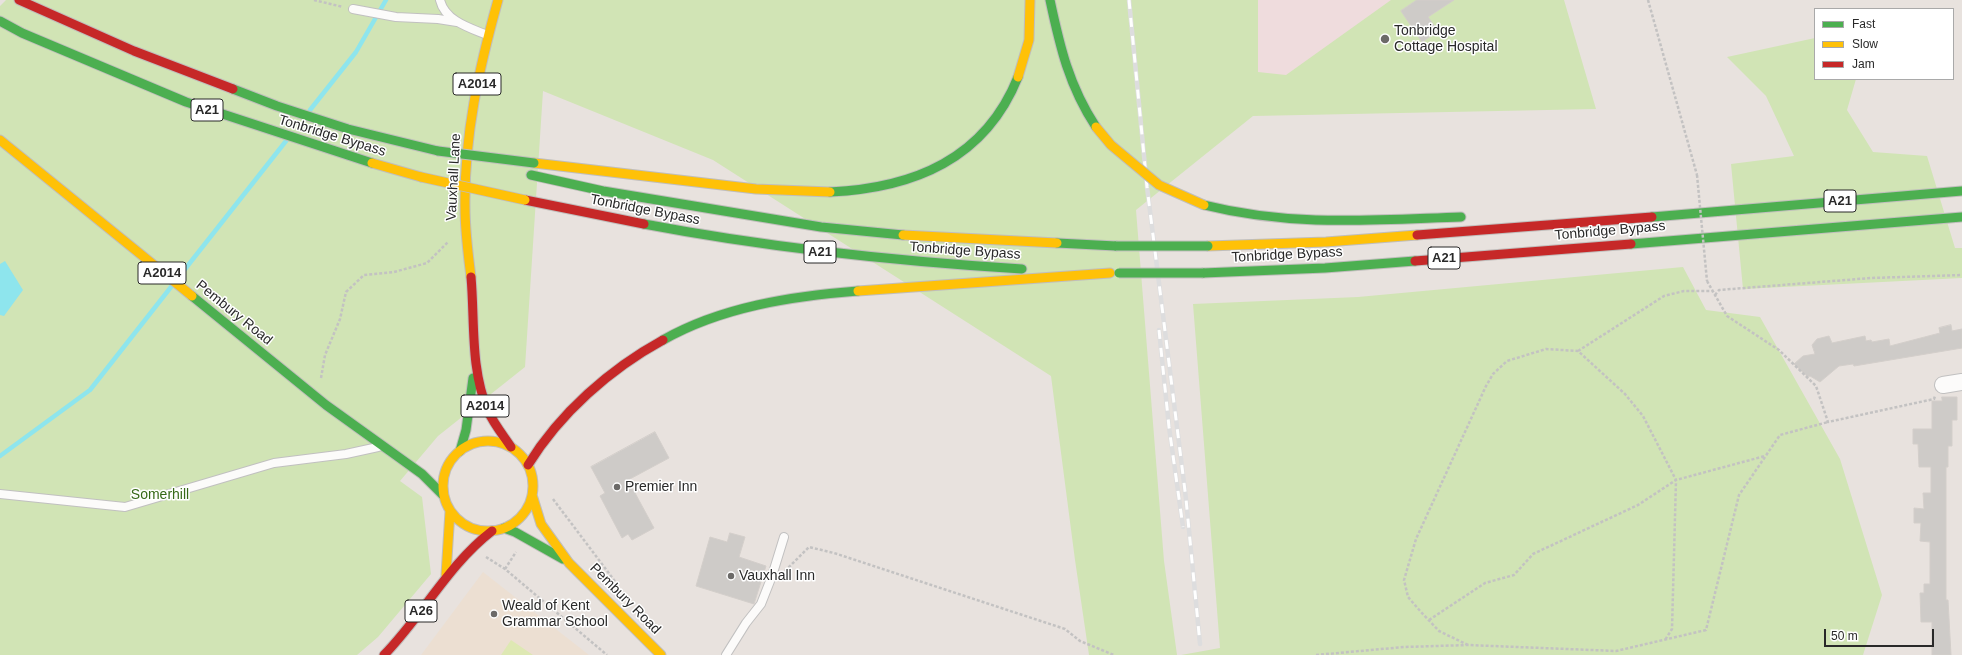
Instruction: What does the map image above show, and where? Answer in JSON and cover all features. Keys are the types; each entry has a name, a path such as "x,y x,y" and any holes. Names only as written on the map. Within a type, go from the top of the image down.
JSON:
{"main road":[{"name":"Tonbridge Bypass","path":"19,0 134,51 277,106 348,129 509,170"},
{"name":"Vauxhall Lane","path":"498,0 473,102 464,194 465,230 470,270 475,357 481,395 489,416 497,430 511,447"},
{"path":"438,151 781,191 816,193 854,192 900,183 939,168 966,151 986,132 1002,110 1016,86 1025,62 1030,35 1030,0"},
{"path":"1050,0 1068,76 1078,99 1096,127 1111,145 1159,185 1204,205 1228,213 1260,218 1295,220 1470,216"},
{"name":"Tonbridge Bypass","path":"0,21 29,36 186,102 331,151 421,176 525,200 672,230 813,252 894,261 1114,273 1202,273 1325,268 1962,217"},
{"name":"Pembury Road","path":"0,140 326,405 382,446 398,455 434,483 443,495"},
{"name":"Tonbridge Bypass","path":"527,174 611,192 821,227 898,235 1116,246 1208,246 1326,242 1962,191"},
{"path":"1591,212 1682,213"},
{"path":"528,465 553,428 572,408 622,364 678,332 714,319 750,308 791,299 852,291 1054,279 1114,273"},
{"name":"Vauxhall Lane","path":"460,450 466,430 475,357"},
{"path":"485,441 498,442 511,447 528,465 532,480 532,495 522,515 514,523 504,528 492,531 480,531 468,527 458,520 450,511 443,495 444,476 451,459 460,450 472,444 485,441"},
{"name":"Pembury Road","path":"398,455 424,463"},
{"path":"440,462 451,459"},
{"name":"Pembury Road","path":"532,495 541,524 569,563 661,655"},
{"path":"446,575 450,511"},
{"name":"Pembury Road","path":"504,528 515,532 569,563"},
{"name":"A26","path":"384,655 394,646 418,616 446,575 473,547 492,531"}],"street":[{"path":"1943,385 1962,382"}],"lane":[{"path":"440,0 448,13 457,22"},
{"path":"353,9 396,17 438,19 457,22 489,36"},
{"path":"0,494 125,507 274,463 346,454 382,446"},
{"path":"726,655 746,623 761,604 772,576 784,537"}],"path":[{"path":"314,0 353,9"},
{"path":"1648,0 1697,175 1707,281 1727,316 1779,350 1816,386 1828,422"},
{"path":"321,380 325,355 340,319 346,292 364,275 394,272 427,263 449,241 451,230 465,230"},
{"path":"1714,295 1719,290 1871,278 1962,275"},
{"path":"1468,645 1439,631 1429,621 1408,597 1404,580 1416,539 1486,386 1493,374 1507,361 1546,349 1578,351 1664,296 1684,291 1712,291"},
{"path":"1578,351 1625,394 1643,416 1676,480 1672,629 1665,640"},
{"path":"1316,655 1404,647 1468,645 1616,651 1706,630 1739,495 1780,435 1828,422 1934,399 1936,393 1943,385"},
{"path":"1429,621 1485,583 1514,575 1534,554 1638,505 1676,480 1766,456"},
{"path":"552,497 620,587"},
{"path":"473,547 506,569 607,655"},
{"path":"772,576 785,572 809,547 834,553 1065,629 1080,641 1114,655"}],"shaded area":[{"path":"1231,0 1529,0 1236,97"},
{"name":"Weald of Kent Grammar School","path":"483,572 589,655 421,655"}],"green space":[{"name":"Somerhill","path":"6,0 1258,0 1258,72 1286,75 1391,0 1564,0 1596,109 1253,116 1136,210 1164,561 1177,655 1089,655 1051,376 713,160 543,91 525,367 438,436 400,481 422,497 431,574 378,637 357,655 0,655 0,6"},
{"path":"1814,38 1814,80 1856,80 1847,110 1873,152 1927,156 1955,248 1962,248 1962,278 1743,289 1731,164 1794,156 1766,96 1727,57"},
{"path":"1683,267 1706,310 1760,317 1840,459 1882,595 1863,655 1181,655 1220,648 1193,304 1358,297"},
{"path":"511,640 533,655 501,655"}],"water":[{"path":"5,261 23,290 4,316 0,315 0,264"}],"building":[{"path":"1417,0 1454,0 1428,17 1438,31 1422,42 1401,11"},
{"path":"1951,325 1952,331 1962,329 1962,348 1854,366 1853,364 1839,366 1820,382 1810,376 1808,377 1794,364 1803,356 1815,354 1812,345 1817,339 1829,336 1832,343 1865,336 1866,341 1871,340 1872,342 1889,339 1890,346 1940,333 1939,328"},
{"path":"1942,397 1957,397 1957,420 1952,420 1952,446 1948,446 1948,467 1946,467 1946,600 1948,600 1951,655 1932,655 1932,622 1921,622 1920,593 1924,593 1924,584 1930,584 1930,542 1920,541 1921,523 1914,523 1914,508 1924,509 1923,493 1931,493 1931,467 1919,467 1918,444 1913,444 1913,429 1932,429 1932,401 1942,401"},
{"name":"Premier Inn","path":"655,432 669,458 628,480 654,528 632,540 628,534 622,538 600,496 605,493 591,467"},
{"name":"Vauxhall Inn","path":"730,533 745,537 739,557 766,566 754,604 696,586 710,537 727,542"}],"waterway":[{"path":"310,110 356,52 386,0"},
{"path":"178,278 286,141"},
{"path":"0,456 90,390 171,287"}],"railway":[{"path":"1129,0 1147,187 1186,499 1200,644"},
{"path":"1159,330 1169,427 1183,527"}],"traffic: fast":[{"path":"1050,0 1062,50 1072,81 1096,127"},
{"path":"0,21 22,33 186,102 372,163"},
{"path":"830,192 890,184 918,175 943,164 966,148 987,129 1004,105 1018,77"},
{"path":"233,89 277,106 348,129 438,151"},
{"path":"438,151 534,163"},
{"path":"531,175 603,191 821,227 903,235"},
{"path":"1652,217 1962,191"},
{"path":"1204,205 1269,217 1301,219 1364,220 1461,217"},
{"path":"1631,244 1962,217"},
{"path":"644,224 785,247 879,258 1022,269"},
{"path":"1057,243 1116,246"},
{"path":"1116,246 1208,246"},
{"path":"1203,273 1325,268 1415,261"},
{"path":"1119,273 1203,273"},
{"path":"663,340 709,319 733,311 783,300 858,291"},
{"path":"192,296 326,405 422,474 443,495"},
{"path":"460,451 466,430 473,378"},
{"path":"504,528 515,532 563,559"}],"traffic: slow":[{"path":"471,277 465,216 467,154 479,77 498,0"},
{"path":"1018,77 1029,40 1030,0"},
{"path":"1096,127 1111,145 1159,185 1204,205"},
{"path":"0,140 192,296"},
{"path":"372,163 421,177"},
{"path":"534,163 756,189 830,192"},
{"path":"421,177 525,200"},
{"path":"903,235 1057,243"},
{"path":"1208,246 1326,242 1417,235"},
{"path":"858,291 1110,273"},
{"path":"488,441 505,444 520,454 530,469 533,486 530,503 520,518 505,528 488,531 471,528 456,518 446,503 443,486 446,469 456,454 471,444 488,441"},
{"path":"532,495 541,524 569,563 661,655"},
{"path":"446,575 450,511"}],"traffic: jam":[{"path":"19,0 134,51 233,89"},
{"path":"525,200 644,224"},
{"path":"1417,235 1652,217"},
{"path":"1415,261 1631,244"},
{"path":"471,277 474,345 478,378 488,411 511,447"},
{"path":"528,465 555,428 588,394 624,364 663,340"},
{"path":"384,655 398,640 462,559 476,544 492,531"}],"place":[{"name":"Tonbridge Cottage Hospital","path":"1385,39"},
{"name":"Premier Inn","path":"617,487"},
{"name":"Vauxhall Inn","path":"731,576"},
{"name":"Weald of Kent Grammar School","path":"494,614"}]}
